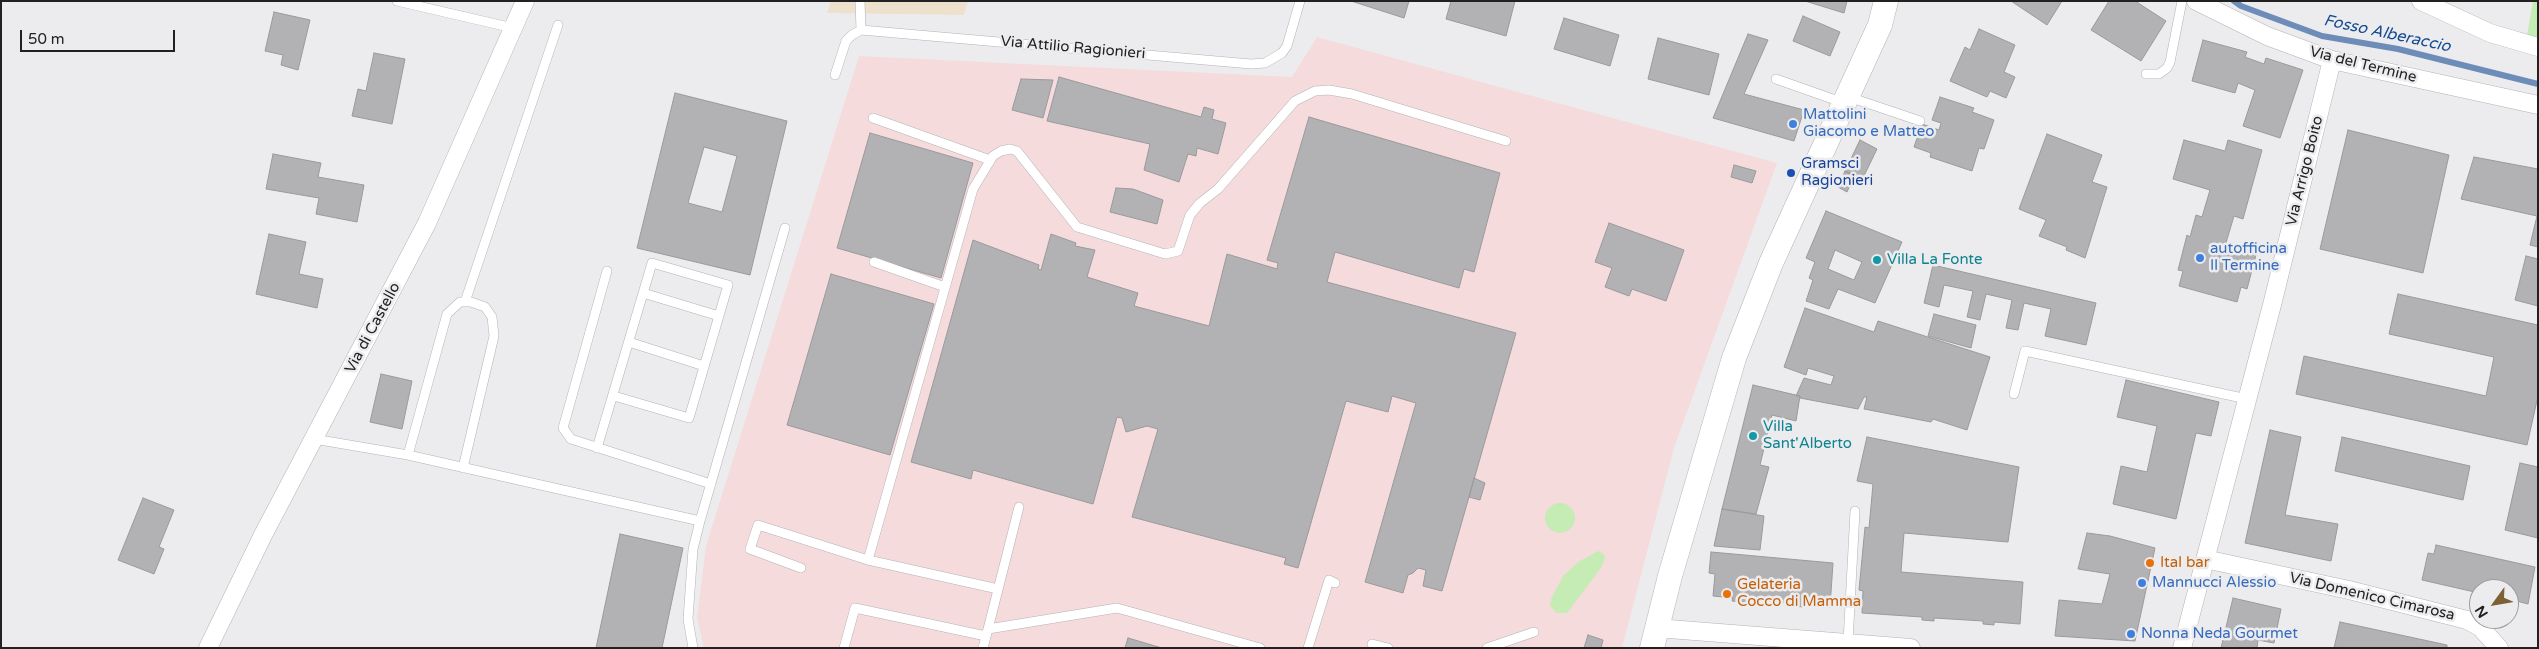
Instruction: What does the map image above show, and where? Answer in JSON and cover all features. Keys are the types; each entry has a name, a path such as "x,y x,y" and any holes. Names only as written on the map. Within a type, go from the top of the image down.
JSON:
{"main road":[{"path":"1654,638 1734,358 1771,264 1887,7"}],"street":[{"name":"Via di Castello","path":"208,648 426,223 525,1"},
{"name":"Via del Termine","path":"2196,1 2267,36 2332,60 2538,105"},
{"path":"2421,1 2500,37 2538,47"},
{"name":"Via Arrigo Boito","path":"2182,648 2273,301 2332,60"},
{"name":"Via Domenico Cimarosa","path":"2205,559 2349,590 2467,620 2480,627 2499,648"},
{"path":"1654,638 1848,642 1910,648"}],"lane":[{"path":"397,1 513,28"},
{"path":"835,75 846,41 852,34 861,30 860,1"},
{"name":"Via Attilio Ragionieri","path":"861,30 1251,64 1272,60 1285,50 1300,1"},
{"path":"2146,74 2159,74 2170,62 2182,1"},
{"path":"465,302 558,25"},
{"path":"1776,79 1920,121"},
{"path":"868,560 973,188 990,160 1001,151 1010,149 1017,151 1078,227 1165,254 1178,251 1190,215 1200,203 1218,189 1295,101 1310,93 1329,90 1341,91 1506,141"},
{"path":"873,118 990,160"},
{"path":"693,648 688,619 693,549 785,228"},
{"path":"874,262 945,287"},
{"path":"598,448 652,263 728,285 689,418 614,396"},
{"path":"607,271 563,428 571,439 711,484"},
{"path":"643,293 718,316"},
{"path":"408,455 443,323 453,306 465,302 485,307 492,318 494,336 463,468"},
{"path":"629,342 704,366"},
{"path":"2014,394 2024,351 2247,399"},
{"path":"314,439 408,455 700,521"},
{"path":"983,648 1018,507"},
{"path":"1848,642 1855,511"},
{"path":"801,568 750,549 758,525 868,560 998,590"},
{"path":"1308,648 1329,580 1335,583"},
{"path":"844,648 855,608 987,632 1117,608 1260,648"},
{"path":"1488,648 1534,632"},
{"path":"1372,644 1388,648"}],"shaded area":[{"path":"831,1 968,1 964,15 827,13"},
{"path":"1317,37 1777,163 1674,448 1622,648 704,648 697,618 706,546 859,56 1292,77"}],"green space":[{"path":"2533,1 2538,1 2538,38 2527,35"},
{"path":"1560,503 1571,507 1575,518 1571,529 1560,533 1549,529 1545,518 1549,507"},
{"path":"1598,551 1604,554 1605,557 1601,568 1567,613 1556,613 1550,605 1551,599 1563,576 1578,562"}],"building":[{"path":"1351,1 1409,1 1404,18"},
{"path":"1451,1 1515,1 1506,36 1446,19"},
{"path":"1805,1 1847,1 1844,13"},
{"path":"2011,1 2062,1 2047,25"},
{"path":"2109,1 2135,1 2166,21 2141,61 2091,30"},
{"path":"274,12 310,20 298,70 281,65 283,55 265,51"},
{"path":"1803,16 1840,32 1830,56 1793,41"},
{"path":"1564,18 1619,35 1610,66 1554,49"},
{"path":"1979,29 2015,45 2004,72 2015,77 2006,98 1990,91 1987,97 1950,81 1965,47 1970,50"},
{"path":"1748,34 1768,40 1744,94 1804,110 1794,141 1713,118"},
{"path":"1658,38 1719,54 1709,95 1648,79"},
{"path":"2203,40 2247,52 2245,57 2264,64 2266,58 2303,70 2280,138 2243,126 2255,90 2238,83 2235,93 2192,81"},
{"path":"374,53 405,59 392,124 352,116 358,89 366,91"},
{"path":"1059,77 1201,117 1204,107 1214,110 1212,119 1226,123 1218,154 1197,148 1196,156 1188,154 1179,182 1144,170 1150,144 1047,121"},
{"path":"1021,79 1053,80 1043,118 1012,110"},
{"path":"675,93 787,121 750,275 637,248","holes":["704,147 737,156 722,212 688,203"]},
{"path":"1940,97 1974,108 1972,112 1994,120 1984,149 1979,148 1972,171 1930,157 1931,153 1914,147 1922,124 1939,130 1941,123 1932,120"},
{"path":"1309,117 1500,173 1474,272 1464,269 1459,288 1335,252 1327,282 1516,333 1442,591 1423,586 1426,570 1418,568 1408,575 1403,593 1365,582 1416,403 1392,396 1388,412 1346,401 1298,568 1284,564 1286,558 1132,517 1158,429 1147,426 1126,432 1122,418 1117,417 1093,504 973,470 971,479 911,462 973,240 1039,265 1038,269 1041,270 1051,234 1076,243 1075,246 1095,250 1087,277 1138,293 1134,306 1209,326 1227,254 1277,269 1278,263 1267,260"},
{"path":"2348,130 2449,155 2423,273 2320,249"},
{"path":"870,133 973,163 941,278 837,248"},
{"path":"2047,134 2102,155 2092,182 2107,187 2085,258 2066,250 2067,247 2039,236 2046,220 2019,209"},
{"path":"1860,140 1877,149 1862,180 1845,171"},
{"path":"2184,140 2225,151 2228,140 2262,150 2243,219 2234,216 2225,246 2256,255 2247,289 2241,287 2237,302 2179,286 2183,271 2178,270 2187,235 2190,237 2196,215 2202,217 2210,190 2173,179"},
{"path":"273,154 321,163 318,177 364,185 357,222 316,214 319,198 266,189"},
{"path":"2474,157 2538,169 2538,247 2530,245 2537,216 2461,199"},
{"path":"1734,165 1756,171 1752,183 1731,177"},
{"path":"1845,171 1854,176 1847,192 1838,187"},
{"path":"1116,188 1133,189 1163,200 1157,224 1110,212"},
{"name":"Villa La Fonte","path":"1826,211 1902,242 1875,303 1838,289 1829,309 1806,301 1813,280 1809,278 1815,262 1806,258","holes":["1835,250 1862,262 1854,280 1828,269"]},
{"path":"1609,223 1684,250 1666,301 1632,289 1629,296 1605,287 1612,268 1595,262"},
{"path":"269,234 306,242 299,274 323,279 317,308 256,294"},
{"path":"2526,256 2538,259 2538,306 2515,300"},
{"path":"1933,265 2096,303 2086,345 2045,336 2051,309 2024,303 2018,330 2006,328 2012,300 1986,294 1980,320 1967,317 1973,291 1944,285 1939,307 1924,303"},
{"path":"831,274 934,304 890,455 787,425"},
{"path":"2398,294 2538,325 2538,396 2527,445 2296,394 2304,356 2486,396 2494,357 2389,334"},
{"path":"1805,308 1874,332 1878,321 1990,357 1967,430 1933,419 1931,422 1864,409 1867,397 1864,397 1858,409 1796,396 1804,378 1831,385 1834,376 1808,368 1806,375 1784,367"},
{"path":"1934,314 1976,325 1971,348 1928,336"},
{"path":"381,374 412,381 402,429 370,422"},
{"path":"2126,380 2219,402 2211,436 2196,433 2176,519 2113,504 2121,466 2147,472 2157,426 2117,417"},
{"name":"Villa Sant'Alberto","path":"1753,385 1800,396 1796,421 1772,415 1760,465 1769,467 1756,514 1722,509"},
{"path":"2270,430 2301,437 2285,515 2338,524 2331,561 2245,543"},
{"path":"1867,437 2019,467 2008,542 1904,533 1901,572 2023,582 2020,624 1994,622 1994,625 1983,624 1983,621 1934,618 1934,621 1922,620 1922,617 1862,613 1863,591 1859,590 1865,527 1869,528 1873,484 1857,481"},
{"path":"2342,437 2470,466 2463,500 2335,471"},
{"path":"2520,463 2538,467 2538,538 2505,530"},
{"path":"1474,478 1485,483 1480,500 1469,497"},
{"path":"143,498 174,510 159,547 164,549 154,574 118,560"},
{"path":"1722,509 1764,516 1760,550 1714,546"},
{"path":"2087,533 2110,536 2155,548 2135,641 2055,636 2059,600 2102,604 2110,574 2078,569"},
{"path":"620,534 683,548 662,648 596,648"},
{"path":"2436,545 2535,567 2528,604 2519,602 2519,579 2469,579 2469,591 2422,580 2428,553 2434,554"},
{"path":"1711,552 1833,563 1830,607 1791,606 1791,603 1746,599 1746,602 1732,601 1733,598 1713,596 1715,574 1709,573"},
{"path":"2233,598 2281,609 2274,643 2258,640 2257,648 2221,648"},
{"path":"2340,622 2447,645 2447,648 2334,648"},
{"path":"1588,635 1603,640 1601,648 1584,648"},
{"path":"1128,638 1162,648 1125,648"}],"waterway":[{"name":"Fosso Alberaccio","path":"2234,1 2241,6 2322,36 2398,49 2538,84"}],"place":[{"name":"Mattolini Giacomo e Matteo","path":"1793,124"},
{"name":"Gramsci Ragionieri","path":"1791,173"},
{"name":"autofficina Il Termine","path":"2200,258"},
{"name":"Villa La Fonte","path":"1877,260"},
{"name":"Villa Sant'Alberto","path":"1753,436"},
{"name":"Ital bar","path":"2150,563"},
{"name":"Mannucci Alessio","path":"2142,583"},
{"name":"Gelateria Cocco di Mamma","path":"1727,594"},
{"name":"Nonna Neda Gourmet","path":"2131,634"}]}
